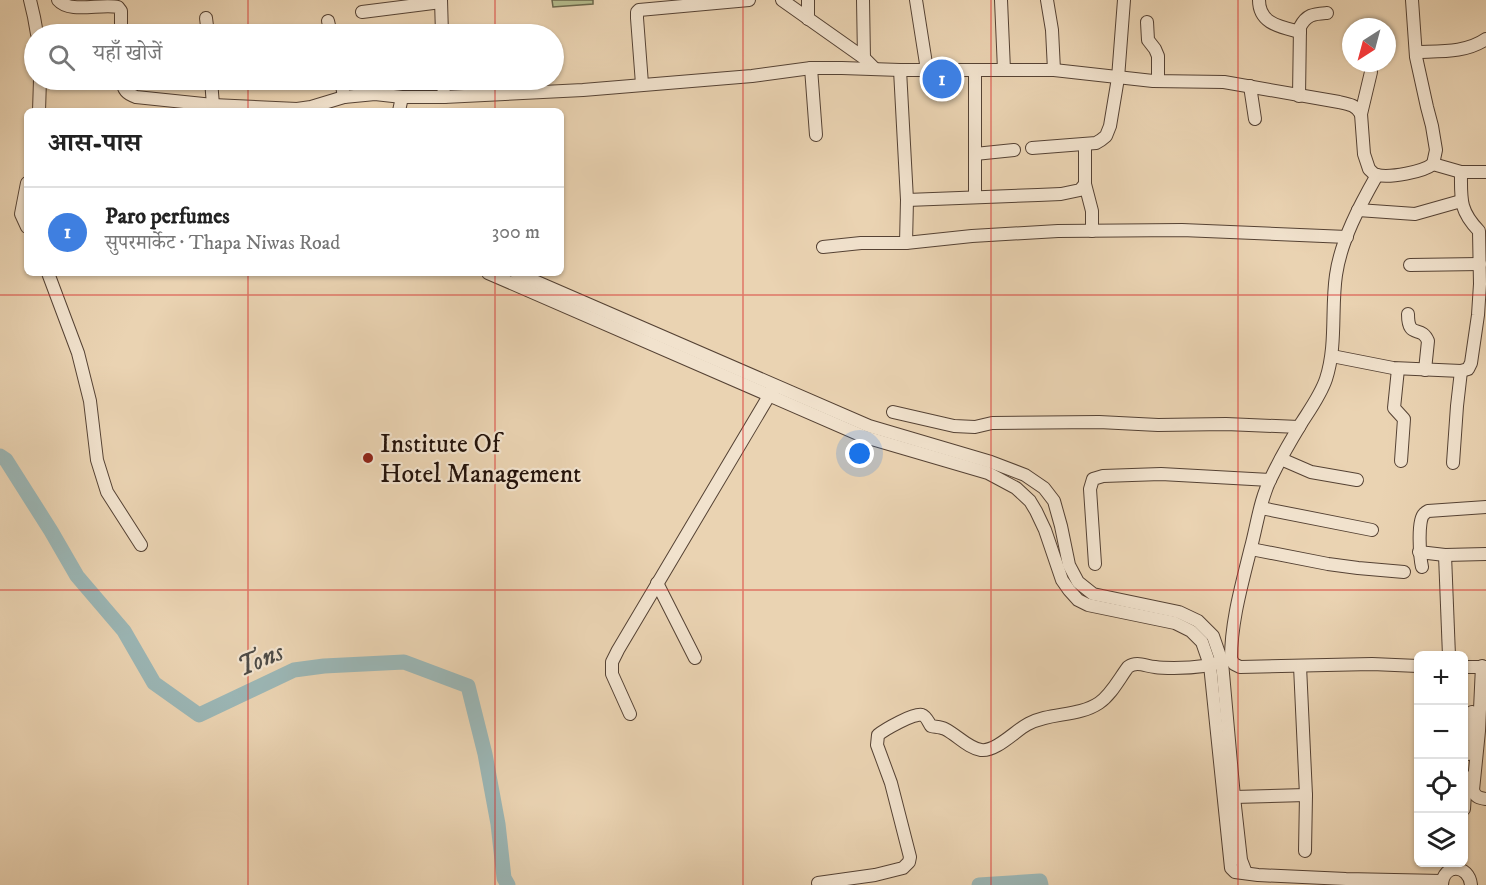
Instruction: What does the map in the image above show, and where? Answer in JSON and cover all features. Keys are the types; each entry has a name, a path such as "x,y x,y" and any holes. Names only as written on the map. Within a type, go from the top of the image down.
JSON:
{"street":[{"path":"30,0 35,24"},
{"path":"58,0 69,7 111,5 118,7 121,11 122,24"},
{"path":"642,84 637,18 639,10 749,0"},
{"path":"782,0 864,58 874,68"},
{"path":"808,0 808,19"},
{"path":"862,0 864,58"},
{"path":"916,0 927,70"},
{"path":"1001,0 1004,70"},
{"path":"1047,0 1052,30 1054,70"},
{"path":"1032,148 1085,144 1101,140 1109,133 1118,78 1124,0"},
{"path":"1259,0 1260,12 1265,18 1278,26 1300,33"},
{"path":"1371,72 1361,114 1365,161 1369,170 1377,175 1393,175 1427,168 1433,164 1436,150 1416,52 1412,0"},
{"path":"362,12 441,1 442,24"},
{"path":"1299,96 1300,27 1307,17 1327,13"},
{"path":"206,18 207,24"},
{"path":"1147,22 1148,40 1158,56 1158,81"},
{"path":"1416,52 1464,49 1486,39"},
{"path":"812,68 816,135"},
{"path":"302,108 344,97 375,94 402,97 444,97 583,90 752,76 812,68 874,68 1054,70 1158,81 1224,82 1353,105 1361,114"},
{"path":"900,70 907,200 906,243"},
{"path":"975,70 975,197"},
{"path":"1250,86 1255,119"},
{"path":"39,108 40,90"},
{"path":"125,90 136,97 213,105 276,108"},
{"path":"212,90 213,105"},
{"path":"343,90 344,97"},
{"path":"444,90 444,97"},
{"path":"400,108 402,97"},
{"path":"1085,144 1085,184 1092,212 1092,231"},
{"path":"975,154 1014,150"},
{"path":"1433,164 1461,172 1486,172"},
{"path":"1332,356 1398,369 1461,371 1468,369 1482,315 1479,231 1467,217 1461,201 1461,172"},
{"path":"1377,175 1358,210 1338,264 1332,356 1326,380 1270,480 1261,508 1235,620 1221,662 1231,868 1235,872 1246,873 1442,883 1446,873 1456,867"},
{"path":"907,200 1061,194 1080,190 1085,184"},
{"path":"24,198 21,214 24,220"},
{"path":"1358,210 1415,214 1461,201"},
{"path":"823,247 861,243 906,243 1021,233 1092,231 1182,230 1347,237"},
{"path":"1410,265 1480,264"},
{"path":"49,276 78,352 90,401 97,460 107,492 141,545"},
{"path":"495,276 679,350"},
{"path":"522,276 772,391 865,437 988,473 1016,488 1030,501 1036,511 1062,580 1078,600 1088,605 1175,623 1191,631 1221,662"},
{"path":"1408,314 1409,327 1425,334 1428,341 1425,370"},
{"path":"1398,369 1394,408 1404,419 1401,461"},
{"path":"1453,463 1461,371"},
{"path":"630,714 612,674 612,662 772,391"},
{"path":"772,391 869,426 992,462 1025,475 1044,488 1054,501 1069,565 1078,582 1093,594 1179,612 1198,621 1213,636 1221,662 1241,860 1246,873"},
{"path":"893,412 954,426 975,427 992,423 1099,422 1299,427"},
{"path":"1281,459 1311,472 1357,480"},
{"path":"1095,564 1090,489 1093,479 1097,477 1161,474 1270,480"},
{"path":"1422,567 1419,552 1421,519 1424,513 1486,507"},
{"path":"1261,508 1372,530"},
{"path":"1251,549 1338,565 1404,572"},
{"path":"1419,552 1445,555 1486,554"},
{"path":"1445,555 1449,651"},
{"path":"657,584 695,658"},
{"path":"818,883 887,873 903,868 909,862 910,857 891,783 877,745 878,735 883,731 915,716 922,714 931,726 943,728 981,750 996,746 1038,719 1082,710 1099,703 1132,664 1176,668 1221,662 1240,667 1372,664 1414,666"},
{"path":"1300,666 1306,795 1305,851"},
{"path":"1468,667 1484,667 1482,731 1473,790 1477,798 1486,799"},
{"path":"1468,759 1474,685"},
{"path":"1234,797 1306,795"},
{"path":"1459,867 1467,874 1471,885"}],"green space":[{"path":"552,0 593,0 593,4 553,7"}],"waterway":[{"name":"Tons","path":"0,456 6,460 77,576 124,631 154,683 199,715 294,670 324,666 404,662 468,686 485,754 498,824 504,878 508,885"},
{"name":"Tons","path":"979,885 1040,881 1041,885"}],"place":[{"name":"Paro perfumes","path":"942,79"},
{"name":"Institute Of Hotel Management","path":"368,458"}]}
